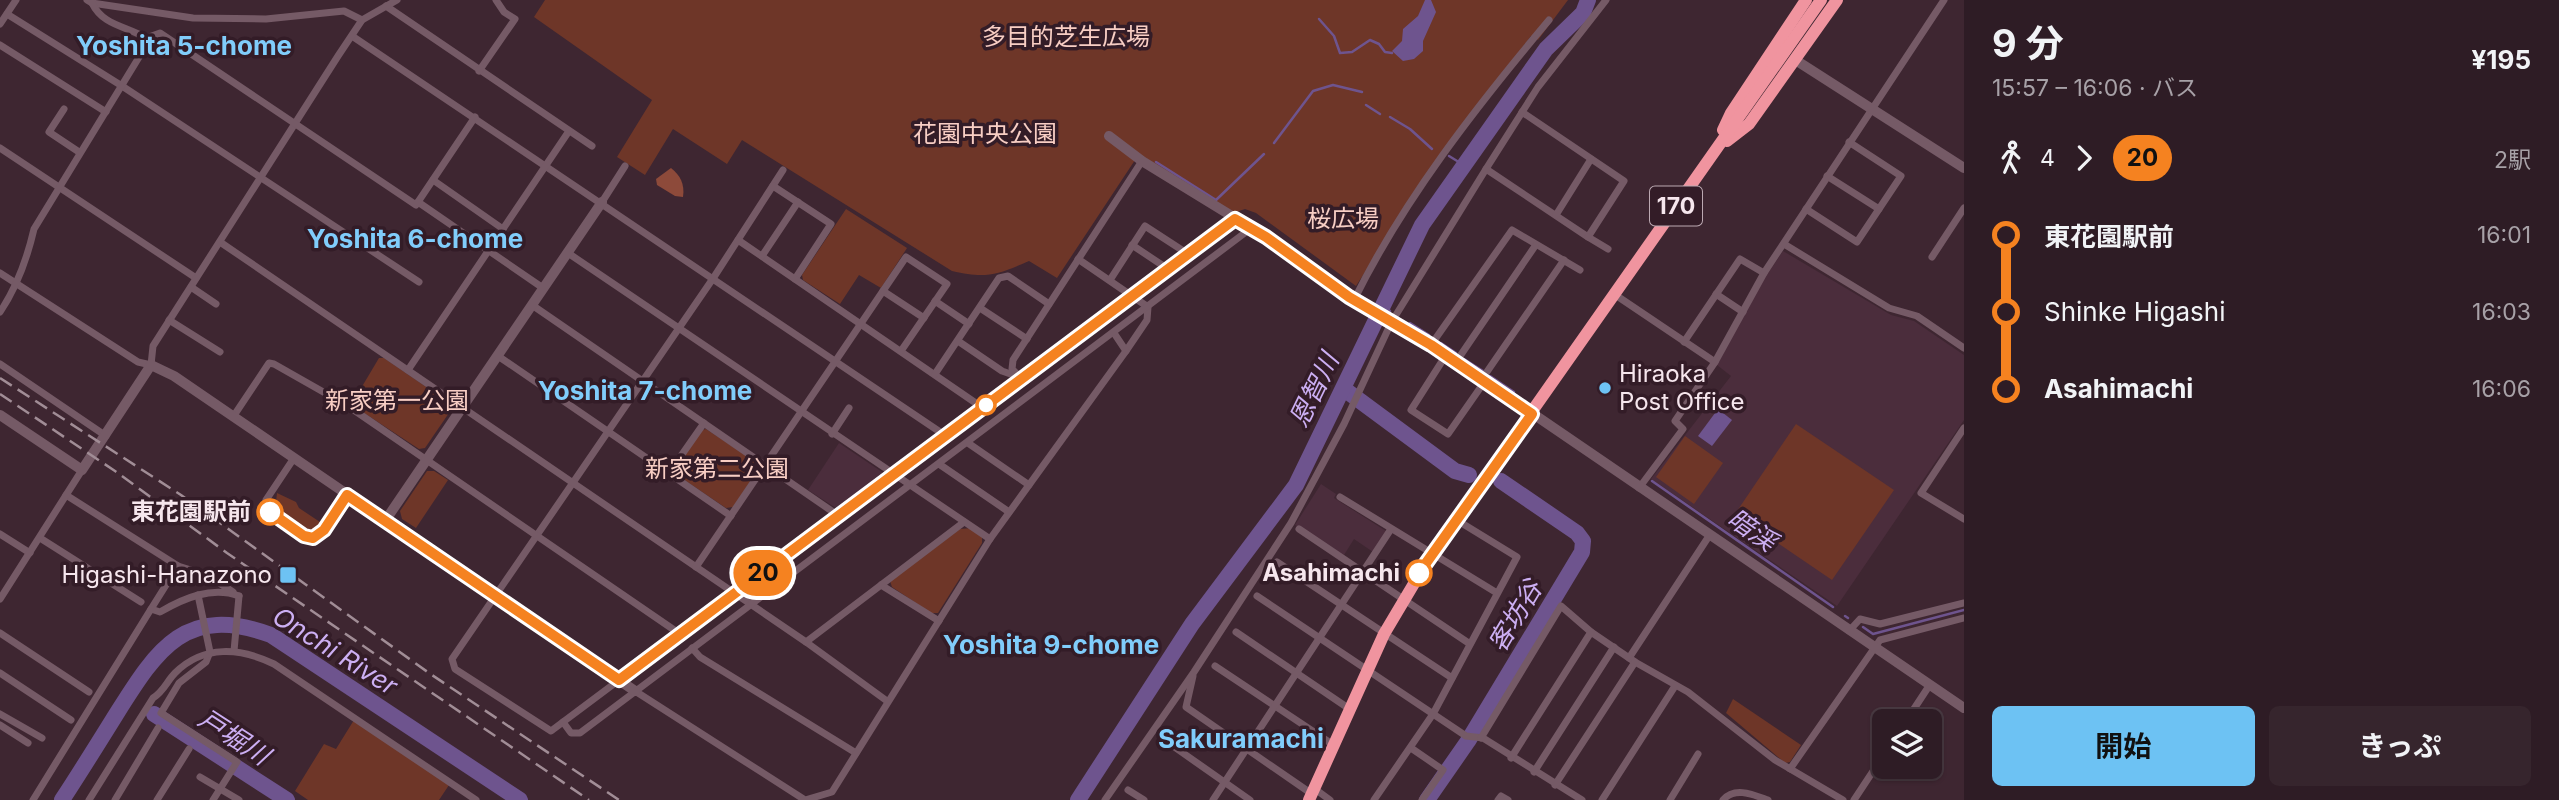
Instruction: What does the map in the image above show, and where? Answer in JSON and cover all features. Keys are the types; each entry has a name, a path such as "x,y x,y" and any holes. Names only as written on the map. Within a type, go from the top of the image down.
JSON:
{"highway":[{"name":"170","path":"1715,150 1731,113 1806,0"},
{"name":"170","path":"1312,794 1384,634 1431,555 1821,0"},
{"name":"170","path":"1715,150 1749,124 1797,61 1838,0"}],"street":[{"path":"0,24 16,0"},
{"path":"343,0 344,11"},
{"path":"0,599 151,365 153,346 169,320 362,20 397,0"},
{"path":"479,71 515,19 504,12 496,0"},
{"path":"1105,800 1194,672 1290,523 1354,403 1390,321 1522,112 1606,0"},
{"path":"1639,488 1683,429 1675,421 1715,362 1764,273 1944,0"},
{"path":"90,2 204,19 292,18 344,11 362,20"},
{"path":"90,2 97,13 114,25 146,38 160,33 415,205 475,117"},
{"path":"386,6 592,146"},
{"path":"7,13 261,176 419,282"},
{"path":"1356,302 1379,254 1421,188 1485,99 1549,20"},
{"path":"352,36 714,277 946,436"},
{"path":"1,310 17,284 17,276 27,258 34,229 144,49 146,38"},
{"path":"0,45 106,113"},
{"path":"1797,61 1964,168"},
{"path":"64,109 49,132 79,152"},
{"path":"1522,112 1624,181 1588,237"},
{"path":"408,370 569,131"},
{"path":"1109,136 1142,161 1235,219 1356,302 1447,355 1964,708"},
{"path":"1806,209 1857,242 1901,176 1849,142"},
{"path":"0,148 197,278"},
{"path":"1556,215 1591,159"},
{"path":"1020,377 1013,369 1013,360 1142,161"},
{"path":"385,521 625,166"},
{"path":"1486,169 1608,249"},
{"path":"783,170 714,277 452,659 455,669 551,731 894,476 1020,377 1235,219"},
{"path":"1827,176 1879,209"},
{"path":"433,180 503,229"},
{"path":"773,186 831,224 795,279"},
{"path":"418,202 543,288"},
{"path":"762,256 798,202"},
{"path":"1932,257 1964,208"},
{"path":"1110,280 1145,226 1188,254"},
{"path":"564,722 571,733 580,733 1250,229"},
{"path":"1431,345 1512,230 1535,246 1549,249 1580,270"},
{"path":"738,240 983,408"},
{"path":"220,242 806,642 887,701"},
{"path":"1784,244 1889,309 1917,316 1964,348"},
{"path":"1132,245 1168,269"},
{"path":"1456,362 1535,246"},
{"path":"568,253 990,539"},
{"path":"696,567 906,257 947,284 901,351"},
{"path":"1684,342 1740,258 1764,273"},
{"path":"1078,259 1148,307"},
{"path":"1447,355 1411,410 1447,434 1564,260"},
{"path":"0,272 138,362 174,376 635,691 806,800 832,792 990,539 1147,320 1148,307"},
{"path":"935,374 999,278 1008,276 1048,304"},
{"path":"191,287 216,304"},
{"path":"883,291 924,317"},
{"path":"1614,294 1715,362"},
{"path":"1716,294 1743,312"},
{"path":"936,301 969,324"},
{"path":"533,305 839,516"},
{"path":"980,308 1027,339"},
{"path":"169,320 220,352"},
{"path":"1114,333 1126,351"},
{"path":"958,341 1002,371 1020,377"},
{"path":"498,356 731,516"},
{"path":"0,363 106,436"},
{"path":"233,416 269,363 274,364 348,406 680,634"},
{"path":"832,434 849,408"},
{"path":"0,415 82,470"},
{"path":"669,473 704,423"},
{"path":"1964,428 1921,493 1964,519"},
{"path":"968,443 1029,485"},
{"path":"293,458 266,500 265,506 304,536 313,538 324,530 347,495"},
{"path":"939,464 1009,512"},
{"path":"66,495 178,566 208,576 239,596"},
{"path":"1339,497 1497,593"},
{"path":"1374,800 1433,714 1517,557 1455,519"},
{"path":"806,642 964,522"},
{"path":"1299,528 1470,643"},
{"path":"1213,800 1391,529"},
{"path":"0,534 30,553"},
{"path":"1555,785 1709,536"},
{"path":"40,538 141,602"},
{"path":"1277,562 1452,678"},
{"path":"33,800 178,566"},
{"path":"0,581 8,587"},
{"path":"881,585 939,621"},
{"path":"151,609 160,612 198,595 218,591 239,596"},
{"path":"198,595 210,652 206,662 180,683 161,713 237,762 212,800"},
{"path":"234,650 239,596"},
{"path":"1257,596 1466,736 1481,738 1582,800"},
{"path":"1849,631 1860,620 1880,624 1964,603"},
{"path":"1481,738 1561,606 1591,632 1675,686 1790,769 1843,800"},
{"path":"1790,769 1872,647 1880,640 1964,618"},
{"path":"1236,632 1352,710"},
{"path":"1511,758 1591,632"},
{"path":"0,633 89,692"},
{"path":"1534,772 1614,647"},
{"path":"692,648 700,657 856,753"},
{"path":"89,800 153,698 187,663 210,652 234,650 254,654 274,664 464,797 476,800"},
{"path":"1214,666 1335,746"},
{"path":"1194,672 1186,707 1312,794 1330,800"},
{"path":"0,673 71,720"},
{"path":"1602,800 1675,686"},
{"path":"1914,709 1929,686"},
{"path":"0,714 42,738"},
{"path":"0,725 28,743"},
{"path":"115,800 158,728"},
{"path":"1163,739 1250,800"},
{"path":"157,800 189,748"},
{"path":"1411,748 1443,770 1422,800"},
{"path":"1680,800 1670,799 1698,754"},
{"path":"1854,800 1872,773"},
{"path":"200,777 239,800"},
{"path":"1128,790 1144,800"},
{"path":"1723,800 1728,794 1741,792 1768,800"},
{"path":"1499,800 1501,796 1508,800"}],"shaded area":[{"path":"1425,0 1431,0 1436,12 1423,41 1423,51 1414,59 1403,61 1392,51 1402,41 1403,29 1418,16"},
{"path":"671,168 681,180 683,197 675,196 657,185 656,179"},
{"path":"1783,251 1891,315 1914,321 1964,355 1964,420 1837,606 1651,479 1731,376 1717,365 1755,292"},
{"path":"1718,409 1732,420 1712,446 1698,436"},
{"path":"839,443 882,472 881,479 836,508 808,490"},
{"path":"1321,484 1336,494 1334,498 1386,531 1373,552 1354,539 1344,555 1295,525"}],"green space":[{"name":"花園中央公園","path":"545,0 1568,0 1538,40 1531,36 1438,159 1356,286 1256,213 1245,209 1233,213 1139,154 1057,278 1029,261 991,274 974,275 952,271 742,140 727,164 673,129 645,175 617,157 652,100 534,17"},
{"path":"846,209 907,248 881,288 859,275 840,304 803,280 802,275"},
{"name":"新家第一公園","path":"379,358 384,358 451,404 451,410 425,448 419,449 355,407 354,400"},
{"path":"1796,424 1894,490 1832,580 1735,514"},
{"name":"新家第二公園","path":"706,429 756,462 758,470 733,507 726,508 677,475 676,469 702,430"},
{"path":"1685,436 1723,463 1694,504 1656,477"},
{"path":"427,471 434,471 448,480 416,528 402,519 400,511"},
{"path":"277,493 296,502 299,508 320,522 319,529 306,529 287,518 278,508"},
{"path":"972,528 982,535 982,543 938,613 931,613 892,587 890,581 960,529"},
{"path":"1733,699 1801,745 1790,762 1785,763 1726,713"},
{"path":"354,720 449,785 439,800 308,800 295,791 324,744 336,749"}],"waterway":[{"name":"恩智川","path":"1078,800 1192,624 1296,485 1422,225 1546,49 1583,13 1588,0"},
{"path":"1319,19 1334,36 1340,53 1352,52 1370,40 1379,44 1385,52 1392,53"},
{"path":"1274,143 1313,91 1333,85 1362,92"},
{"path":"1366,105 1380,114"},
{"path":"1390,117 1410,129 1432,149"},
{"path":"1156,162 1216,200 1264,154"},
{"path":"1449,156 1462,164"},
{"name":"暗渓","path":"1382,302 1390,311"},
{"name":"暗渓","path":"1410,323 1429,335"},
{"name":"暗渓","path":"1441,343 1456,353"},
{"name":"暗渓","path":"1464,359 1483,371"},
{"name":"暗渓","path":"1490,376 1514,392"},
{"name":"客坊谷","path":"1344,389 1455,471 1469,475"},
{"name":"客坊谷","path":"1427,800 1468,741 1582,552 1583,541 1577,533 1501,481"},
{"name":"暗渓","path":"1652,481 1833,607"},
{"name":"暗渓","path":"1863,627 1873,634 1964,610"},
{"name":"Onchi River","path":"62,800 146,669 161,652 178,638 196,629 217,625 242,627 271,635 520,800"},
{"name":"戸堀川","path":"154,714 287,800"}],"railway":[{"path":"0,378 181,495 429,673 619,800"},
{"path":"0,394 589,800"}],"bus line":[{"name":"20","path":"270,512 304,536 313,538 324,530 347,495 619,680 894,476 1020,377 1235,219 1266,237 1349,297 1431,345 1532,414 1419,573"}],"place":[{"name":"Hiraoka Post Office","path":"1605,388"},
{"name":"東花園駅前","path":"270,512"},
{"name":"Asahimachi","path":"1419,573"},
{"name":"Higashi-Hanazono","path":"288,575"}],"district":[{"name":"Yoshita 5-chome","path":"184,46"},
{"name":"Yoshita 6-chome","path":"415,239"},
{"name":"Yoshita 7-chome","path":"645,391"},
{"name":"Yoshita 9-chome","path":"1051,645"},
{"name":"Sakuramachi","path":"1241,739"}],"park label":[{"name":"多目的芝生広場","path":"1066,37"},
{"name":"桜広場","path":"1343,219"}]}
